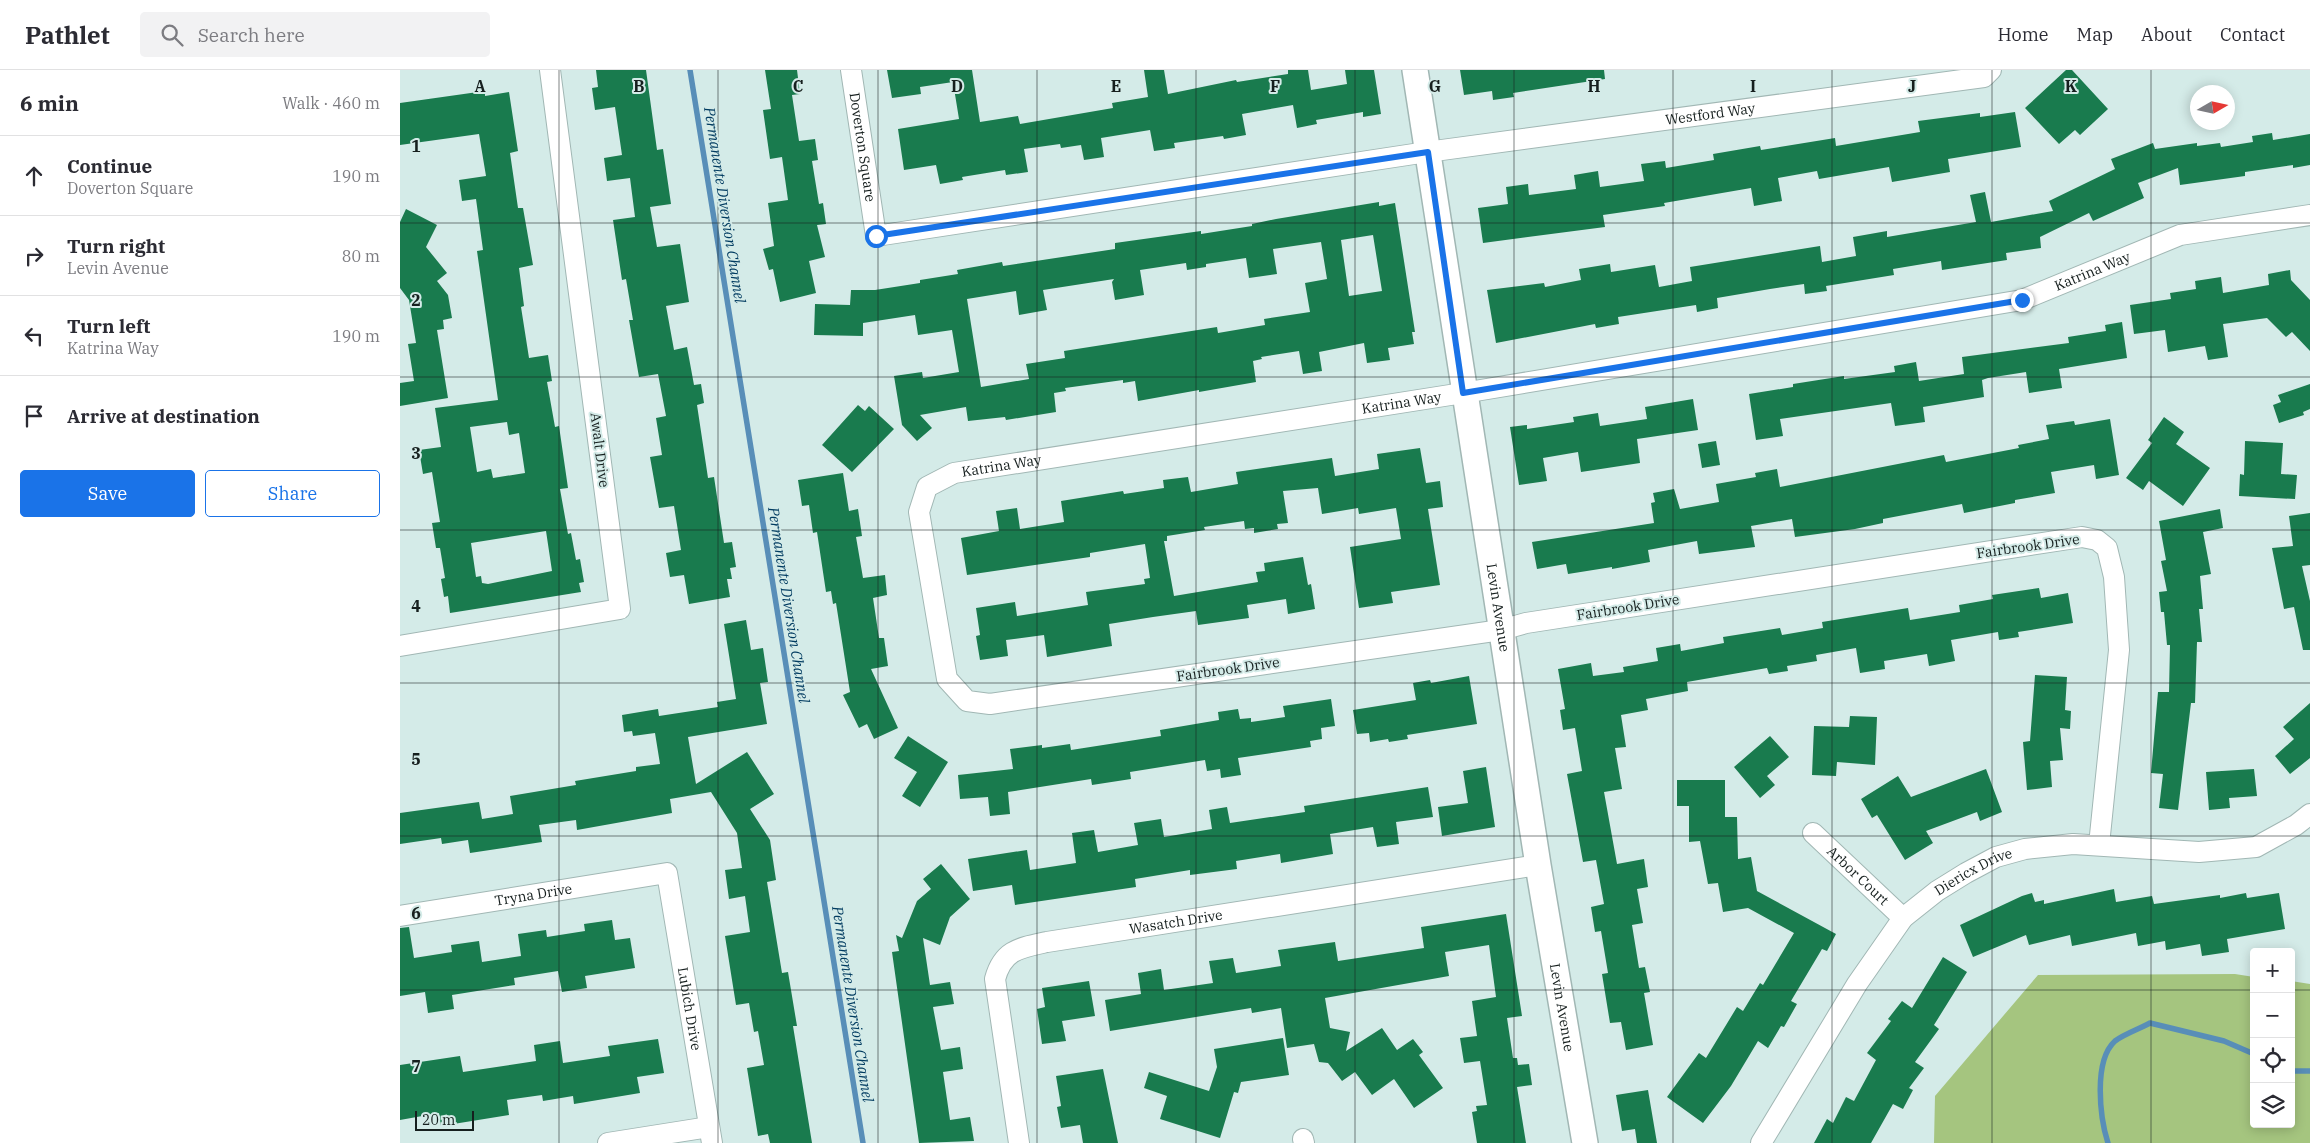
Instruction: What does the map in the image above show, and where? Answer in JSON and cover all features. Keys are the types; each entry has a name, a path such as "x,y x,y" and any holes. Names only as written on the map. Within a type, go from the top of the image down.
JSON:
{"street":[{"name":"Awalt Drive","path":"400,645 620,609 550,70"},
{"name":"Doverton Square","path":"852,70 876,236 1428,152"},
{"name":"Levin Avenue","path":"1415,70 1463,393 1538,865 1585,1143"},
{"name":"Westford Way","path":"1428,152 1984,76 1991,70"},
{"name":"Katrina Way","path":"932,592 919,512 927,487 954,473 1463,393 2022,300 2180,235 2310,215"},
{"name":"Fairbrook Drive","path":"932,592 947,679 967,701 990,704 1501,630 1526,623 2082,537 2097,540 2108,548 2114,577 2119,650 2099,845"},
{"name":"Diericx Drive","path":"1761,1143 1857,984 1903,918 1937,891 1996,857 2025,849 2073,844 2199,852 2256,847 2296,825 2310,814"},
{"name":"Arbor Court","path":"1814,833 1903,918"},
{"name":"Wasatch Drive","path":"1020,1143 995,980 998,968 1005,957 1014,951 1056,941 1538,865"},
{"name":"Tryna Drive","path":"400,916 667,873"},
{"name":"Lubich Drive","path":"667,873 711,1135"},
{"path":"608,1143 711,1135"}],"green space":[{"path":"2235,974 2250,976 2250,1128 2295,1128 2295,982 2310,984 2310,1143 1934,1143 1935,1096 2038,975"}],"building":[{"path":"596,70 646,70 657,150 663,149 671,204 650,207 657,247 680,244 689,302 666,306 674,350 687,347 694,385 701,384 704,403 697,405 708,478 714,477 724,543 732,542 736,567 730,568 732,579 727,579 730,597 689,604 684,575 670,577 666,553 681,550 674,506 659,508 650,457 662,455 656,418 666,416 658,374 639,377 629,320 633,320 626,279 622,280 613,220 635,217 630,178 607,181 604,158 622,155 615,107 595,110 592,88 598,87"},
{"path":"765,70 797,70 800,94 792,95 799,141 815,139 818,160 812,161 819,204 823,203 826,224 817,225 825,257 809,261 816,293 780,302 773,269 769,270 763,249 774,246 768,203 788,200 782,157 770,159 763,110 771,109"},
{"path":"887,70 972,70 980,122 1018,116 1020,124 1113,108 1112,103 1148,97 1144,70 1164,70 1168,94 1236,80 1237,82 1288,74 1288,70 1308,70 1311,90 1347,84 1345,70 1374,70 1381,114 1363,117 1363,112 1316,120 1317,124 1297,128 1293,105 1242,114 1246,135 1224,139 1223,136 1174,143 1175,148 1154,151 1150,130 1101,138 1104,157 1084,160 1081,145 1061,148 1060,144 1024,149 1028,172 1006,175 1005,170 962,177 963,180 940,184 936,165 904,170 898,129 959,119 953,82 920,87 921,94 892,98"},
{"path":"1460,70 1604,70 1605,79 1513,93 1514,97 1493,100 1492,91 1464,95"},
{"path":"2066,70 2072,70 2108,109 2080,135 2075,130 2059,144 2025,108"},
{"path":"485,91 485,96 509,92 518,151 510,153 518,208 523,208 533,265 519,268 524,306 521,307 529,358 548,355 552,381 547,382 555,427 559,426 568,488 560,489 568,534 571,533 576,560 580,559 584,582 579,583 581,592 450,613 448,596 444,597 441,579 445,578 440,548 436,548 432,523 440,522 432,472 423,474 419,450 441,447 435,408 498,400 477,251 483,250 476,199 462,201 459,180 486,176 479,134 400,145 400,103","holes":["507,422 509,435 519,433 525,473 493,478 491,469 477,472 470,427","546,531 552,571 488,584 482,583 481,576 476,577 471,543"]},
{"path":"2015,112 2021,147 1948,159 1950,172 1892,182 1889,167 1819,179 1817,171 1778,178 1782,201 1754,206 1751,188 1664,203 1665,206 1603,215 1605,227 1483,243 1478,208 1508,204 1506,187 1528,184 1529,195 1576,189 1574,175 1598,171 1600,187 1644,181 1641,164 1665,161 1666,168 1714,160 1713,154 1760,146 1761,150 1835,138 1836,146 1920,132 1918,121 1980,113 1980,117"},
{"path":"2272,133 2273,140 2310,134 2310,165 2293,168 2293,165 2245,172 2245,176 2180,185 2178,168 2138,183 2144,198 2093,221 2089,213 2040,237 2041,248 2006,253 2007,260 1942,270 1941,261 1893,269 1894,275 1826,286 1827,291 1805,294 1804,284 1770,289 1717,298 1718,308 1697,312 1696,305 1618,317 1619,324 1596,328 1595,324 1496,343 1487,290 1544,283 1545,287 1581,280 1579,269 1610,264 1611,272 1655,265 1659,287 1692,281 1690,267 1820,246 1822,262 1856,256 1853,237 1887,231 1887,237 1976,222 1970,195 1985,192 1991,222 2053,211 2049,201 2115,169 2111,159 2153,143 2155,149 2197,143 2197,146 2220,143 2221,147 2253,142 2252,136"},
{"path":"1379,202 1379,206 1395,203 1415,332 1412,332 1414,344 1388,348 1390,360 1367,363 1364,343 1319,352 1322,371 1303,374 1299,351 1261,357 1262,359 1253,361 1256,382 1138,401 1135,381 1123,383 1123,380 1065,388 1066,391 1054,393 1056,412 1006,420 1005,417 968,421 966,407 920,415 932,428 917,441 902,425 894,376 922,372 923,378 959,372 952,330 918,335 915,315 863,323 863,336 814,335 815,304 850,305 851,290 875,290 920,283 920,280 958,274 957,270 1002,262 1003,266 1115,249 1115,243 1201,231 1201,234 1252,226 1252,224","holes":["1373,235 1382,291 1349,296 1341,240","1321,242 1327,279 1305,283 1310,312 1264,319 1265,325 1218,333 1217,327 1064,351 1065,358 1026,364 1029,379 981,387 967,299 1016,291 1019,315 1047,310 1043,290 1114,279 1112,282 1115,300 1144,295 1140,270 1186,263 1187,270 1206,267 1206,264 1246,258 1249,278 1277,274 1273,249"]},
{"path":"406,209 437,225 426,247 447,273 437,281 448,295 452,318 443,320 444,329 437,330 448,398 400,406 400,383 414,381 408,344 416,343 409,300 400,288 400,222"},
{"path":"2290,270 2291,280 2310,300 2310,351 2292,332 2286,337 2267,318 2223,324 2228,357 2208,360 2205,346 2168,352 2165,330 2134,334 2130,305 2171,299 2170,293 2196,289 2195,281 2221,277 2223,293 2269,285 2268,274"},
{"path":"2122,322 2127,358 2059,369 2062,388 2029,393 2026,372 1988,378 1982,380 1984,397 1923,407 1925,422 1895,426 1891,403 1780,419 1783,436 1756,440 1749,394 1793,387 1793,384 1844,376 1844,379 1895,372 1894,366 1916,362 1919,381 1964,374 1962,357 2069,343 2068,337 2106,331 2105,325"},
{"path":"2310,384 2310,409 2303,412 2304,415 2279,423 2273,405 2281,402 2278,395"},
{"path":"1693,399 1698,430 1637,439 1640,463 1581,472 1578,452 1543,458 1547,481 1519,485 1510,427 1527,425 1527,429 1574,422 1573,417 1598,413 1600,426 1647,419 1645,407"},
{"path":"858,405 865,411 869,406 894,429 852,472 822,445"},
{"path":"2164,417 2184,432 2176,444 2210,468 2183,506 2149,481 2143,490 2126,478 2152,443 2148,440"},
{"path":"2110,419 2119,475 2096,479 2094,465 2051,472 2055,493 2015,500 2015,503 1964,513 1962,504 1883,519 1883,523 1855,529 1795,537 1792,519 1751,526 1755,547 1699,554 1697,541 1648,550 1650,562 1612,569 1612,567 1568,574 1566,564 1537,569 1532,542 1654,523 1651,503 1655,502 1653,493 1674,489 1680,509 1719,502 1716,484 1756,477 1755,473 1777,469 1780,487 1944,455 1946,462 2019,448 2018,445 2049,439 2046,425 2074,421 2075,425"},
{"path":"1716,441 1720,465 1702,468 1698,444"},
{"path":"2245,441 2283,443 2281,474 2297,475 2295,499 2239,496 2240,474 2244,475"},
{"path":"1420,448 1426,483 1440,481 1443,507 1428,509 1440,585 1391,592 1393,603 1359,608 1350,547 1401,539 1396,508 1359,514 1358,508 1322,514 1318,488 1283,491 1288,523 1277,524 1278,529 1254,533 1254,528 1245,529 1244,521 1204,527 1205,530 1167,536 1167,541 1164,541 1174,596 1258,582 1256,572 1265,571 1264,563 1303,557 1308,585 1311,584 1315,609 1288,614 1286,599 1247,605 1249,618 1198,625 1196,611 1153,617 1109,624 1112,646 1047,657 1044,635 1006,640 1008,656 980,660 976,636 980,635 976,608 1015,602 1017,616 1088,605 1086,592 1145,584 1144,579 1150,578 1145,544 1090,553 1090,557 967,575 961,538 999,531 996,511 1017,508 1020,529 1064,522 1061,501 1123,491 1124,494 1164,488 1163,480 1188,477 1191,492 1238,484 1236,472 1332,458 1335,476 1379,469 1377,454"},
{"path":"843,473 849,511 858,509 862,536 856,537 863,578 885,575 887,595 873,598 879,638 884,638 888,666 871,669 898,728 874,739 867,724 859,728 843,695 850,692 836,603 833,604 831,591 826,592 817,532 813,533 809,505 802,506 798,480"},
{"path":"2220,509 2223,528 2203,532 2211,574 2200,576 2203,609 2199,609 2202,642 2197,642 2195,703 2191,703 2178,810 2159,808 2163,774 2151,773 2158,692 2169,692 2170,645 2167,645 2164,612 2161,612 2159,592 2167,591 2161,561 2166,560 2159,521"},
{"path":"2310,513 2310,565 2302,566 2310,601 2310,650 2303,650 2294,607 2284,609 2272,548 2293,546 2289,516"},
{"path":"2039,588 2041,598 2068,593 2073,623 2018,632 2019,637 1999,640 1998,632 1951,640 1955,661 1929,666 1927,654 1884,661 1885,669 1860,673 1856,648 1816,655 1817,661 1787,666 1788,671 1769,674 1767,668 1687,682 1688,691 1646,699 1648,710 1621,715 1626,747 1615,748 1622,789 1604,792 1617,864 1644,859 1648,887 1637,889 1643,923 1632,925 1639,968 1645,967 1650,992 1644,993 1653,1045 1626,1050 1621,1022 1610,1023 1602,974 1608,973 1601,931 1595,932 1591,907 1604,904 1596,860 1583,862 1567,774 1582,771 1575,728 1563,730 1560,710 1565,709 1558,669 1591,663 1593,676 1624,672 1623,667 1658,661 1656,648 1680,644 1681,651 1724,643 1723,637 1780,628 1782,635 1823,628 1822,622 1908,608 1910,620 1960,612 1959,605 1993,599 1992,595"},
{"path":"746,620 751,650 763,648 768,682 760,683 767,724 688,737 696,784 747,752 774,794 750,809 770,840 776,880 767,882 782,973 788,972 797,1026 793,1026 812,1143 770,1143 768,1134 758,1136 747,1068 764,1065 758,1031 754,1032 749,1003 736,1005 725,936 750,932 745,896 729,899 725,870 742,868 737,833 711,792 670,799 672,813 577,830 576,820 539,825 542,842 470,853 468,840 442,844 441,838 400,844 400,813 479,802 482,819 513,814 510,796 576,785 575,781 636,771 636,767 660,764 655,733 633,736 632,731 624,732 622,715 658,709 659,716 718,707 717,702 736,699 724,624"},
{"path":"2035,675 2067,677 2065,710 2071,711 2070,729 2060,728 2063,760 2050,761 2052,787 2027,790 2023,742 2030,741"},
{"path":"1469,676 1477,724 1407,735 1408,739 1389,742 1388,739 1370,742 1369,733 1357,734 1353,710 1416,700 1413,683 1430,680 1431,683"},
{"path":"1331,699 1335,726 1321,728 1322,739 1310,741 1311,747 1238,758 1241,775 1221,778 1220,769 1207,771 1205,760 1130,772 1131,779 1092,785 1091,779 1008,792 1010,814 990,816 988,797 960,799 958,775 1013,769 1010,749 1042,745 1042,748 1070,744 1071,750 1161,736 1160,730 1219,720 1218,712 1238,709 1240,719 1251,718 1251,722 1285,717 1283,706"},
{"path":"2310,703 2310,758 2290,774 2275,756 2294,739 2283,727"},
{"path":"1850,716 1877,717 1875,765 1837,762 1836,776 1812,775 1814,726 1849,727"},
{"path":"908,736 948,762 920,807 902,796 917,772 894,758"},
{"path":"1770,736 1789,757 1767,776 1775,785 1760,798 1734,767"},
{"path":"1486,767 1495,827 1442,836 1438,807 1468,803 1463,771"},
{"path":"1986,769 2002,812 1980,821 1977,812 1926,831 1933,843 1905,860 1877,815 1872,818 1861,799 1898,776 1911,797"},
{"path":"2254,769 2257,796 2229,798 2230,808 2209,810 2206,772"},
{"path":"1677,780 1725,780 1725,817 1737,817 1738,859 1751,857 1757,891 1836,934 1827,951 1822,949 1791,1001 1797,1004 1784,1027 1781,1026 1768,1048 1758,1041 1731,1086 1703,1123 1667,1097 1699,1053 1706,1058 1737,1007 1743,1011 1760,983 1763,985 1794,933 1748,908 1723,912 1718,883 1708,884 1700,841 1689,842 1689,806 1677,806"},
{"path":"1428,787 1433,817 1396,822 1399,844 1377,847 1373,827 1330,834 1333,854 1281,863 1280,854 1236,861 1237,869 1190,875 1190,870 1135,879 1136,887 1015,905 1012,885 973,891 968,859 1027,850 1030,870 1076,863 1072,833 1094,830 1098,852 1138,845 1134,823 1161,819 1164,837 1212,829 1209,810 1227,807 1230,823 1305,812 1304,806"},
{"path":"941,864 970,899 950,917 940,945 923,938 930,985 950,982 954,1004 933,1007 941,1050 960,1047 963,1069 943,1072 950,1120 970,1117 974,1141 919,1143 892,952 899,951 896,935 902,938 917,901 931,889 923,879"},
{"path":"2114,889 2116,902 2152,896 2154,904 2220,895 2220,898 2246,893 2247,898 2279,893 2285,929 2227,939 2229,952 2202,956 2200,944 2166,950 2165,941 2138,946 2136,933 2072,946 2070,935 2029,945 2026,935 1973,957 1960,925 2032,893 2035,902 2044,900 2044,904"},
{"path":"1506,914 1522,1016 1507,1018 1513,1058 1517,1058 1518,1065 1529,1064 1532,1085 1517,1087 1526,1143 1477,1143 1472,1112 1477,1111 1476,1106 1487,1105 1480,1061 1464,1063 1460,1038 1477,1036 1472,1001 1496,997 1489,945 1445,952 1449,976 1325,998 1330,1028 1350,1032 1346,1051 1382,1028 1397,1050 1413,1039 1423,1052 1419,1055 1443,1088 1414,1108 1394,1079 1372,1095 1355,1072 1342,1081 1328,1063 1319,1062 1314,1044 1287,1048 1281,1008 1252,1013 1251,1008 1110,1031 1105,1000 1141,994 1138,973 1161,969 1164,990 1213,983 1209,961 1233,958 1236,973 1281,966 1278,950 1335,942 1338,961 1424,948 1421,927"},
{"path":"612,920 615,940 630,938 635,968 585,976 587,988 562,992 558,971 514,978 515,985 452,995 454,1009 428,1013 425,992 400,996 400,928 409,927 414,958 452,952 451,945 479,941 482,962 521,956 518,934 546,930 547,937 585,931 584,924"},
{"path":"1943,957 1967,972 1934,1025 1939,1029 1915,1062 1924,1068 1909,1088 1913,1090 1903,1109 1893,1104 1871,1143 1814,1143 1827,1119 1833,1123 1846,1097 1854,1101 1876,1060 1867,1053 1891,1021 1888,1019 1902,1001 1912,1008"},
{"path":"1089,981 1095,1016 1062,1021 1066,1041 1042,1044 1037,1009 1045,1007 1042,988"},
{"path":"1283,1038 1289,1075 1241,1082 1238,1093 1234,1092 1220,1138 1160,1119 1167,1096 1144,1088 1149,1072 1209,1091 1217,1067 1214,1049"},
{"path":"658,1039 664,1073 637,1077 640,1093 574,1104 573,1096 543,1101 542,1095 507,1100 509,1115 441,1126 439,1113 400,1120 400,1065 460,1056 463,1072 536,1061 534,1045 560,1041 563,1063 610,1056 608,1046"},
{"path":"1103,1069 1118,1143 1083,1143 1080,1125 1061,1128 1057,1107 1061,1106 1056,1076"},
{"path":"1648,1090 1657,1143 1637,1143 1635,1129 1622,1131 1616,1095"}],"waterway":[{"name":"Permanente Diversion Channel","path":"690,70 863,1143"},
{"path":"2108,1143 2101,1105 2101,1075 2108,1050 2119,1038 2150,1023 2224,1041 2250,1052"},
{"path":"2295,1071 2310,1071"}],"route":[{"path":"876,236 1428,152 1463,393 2022,300"}]}
